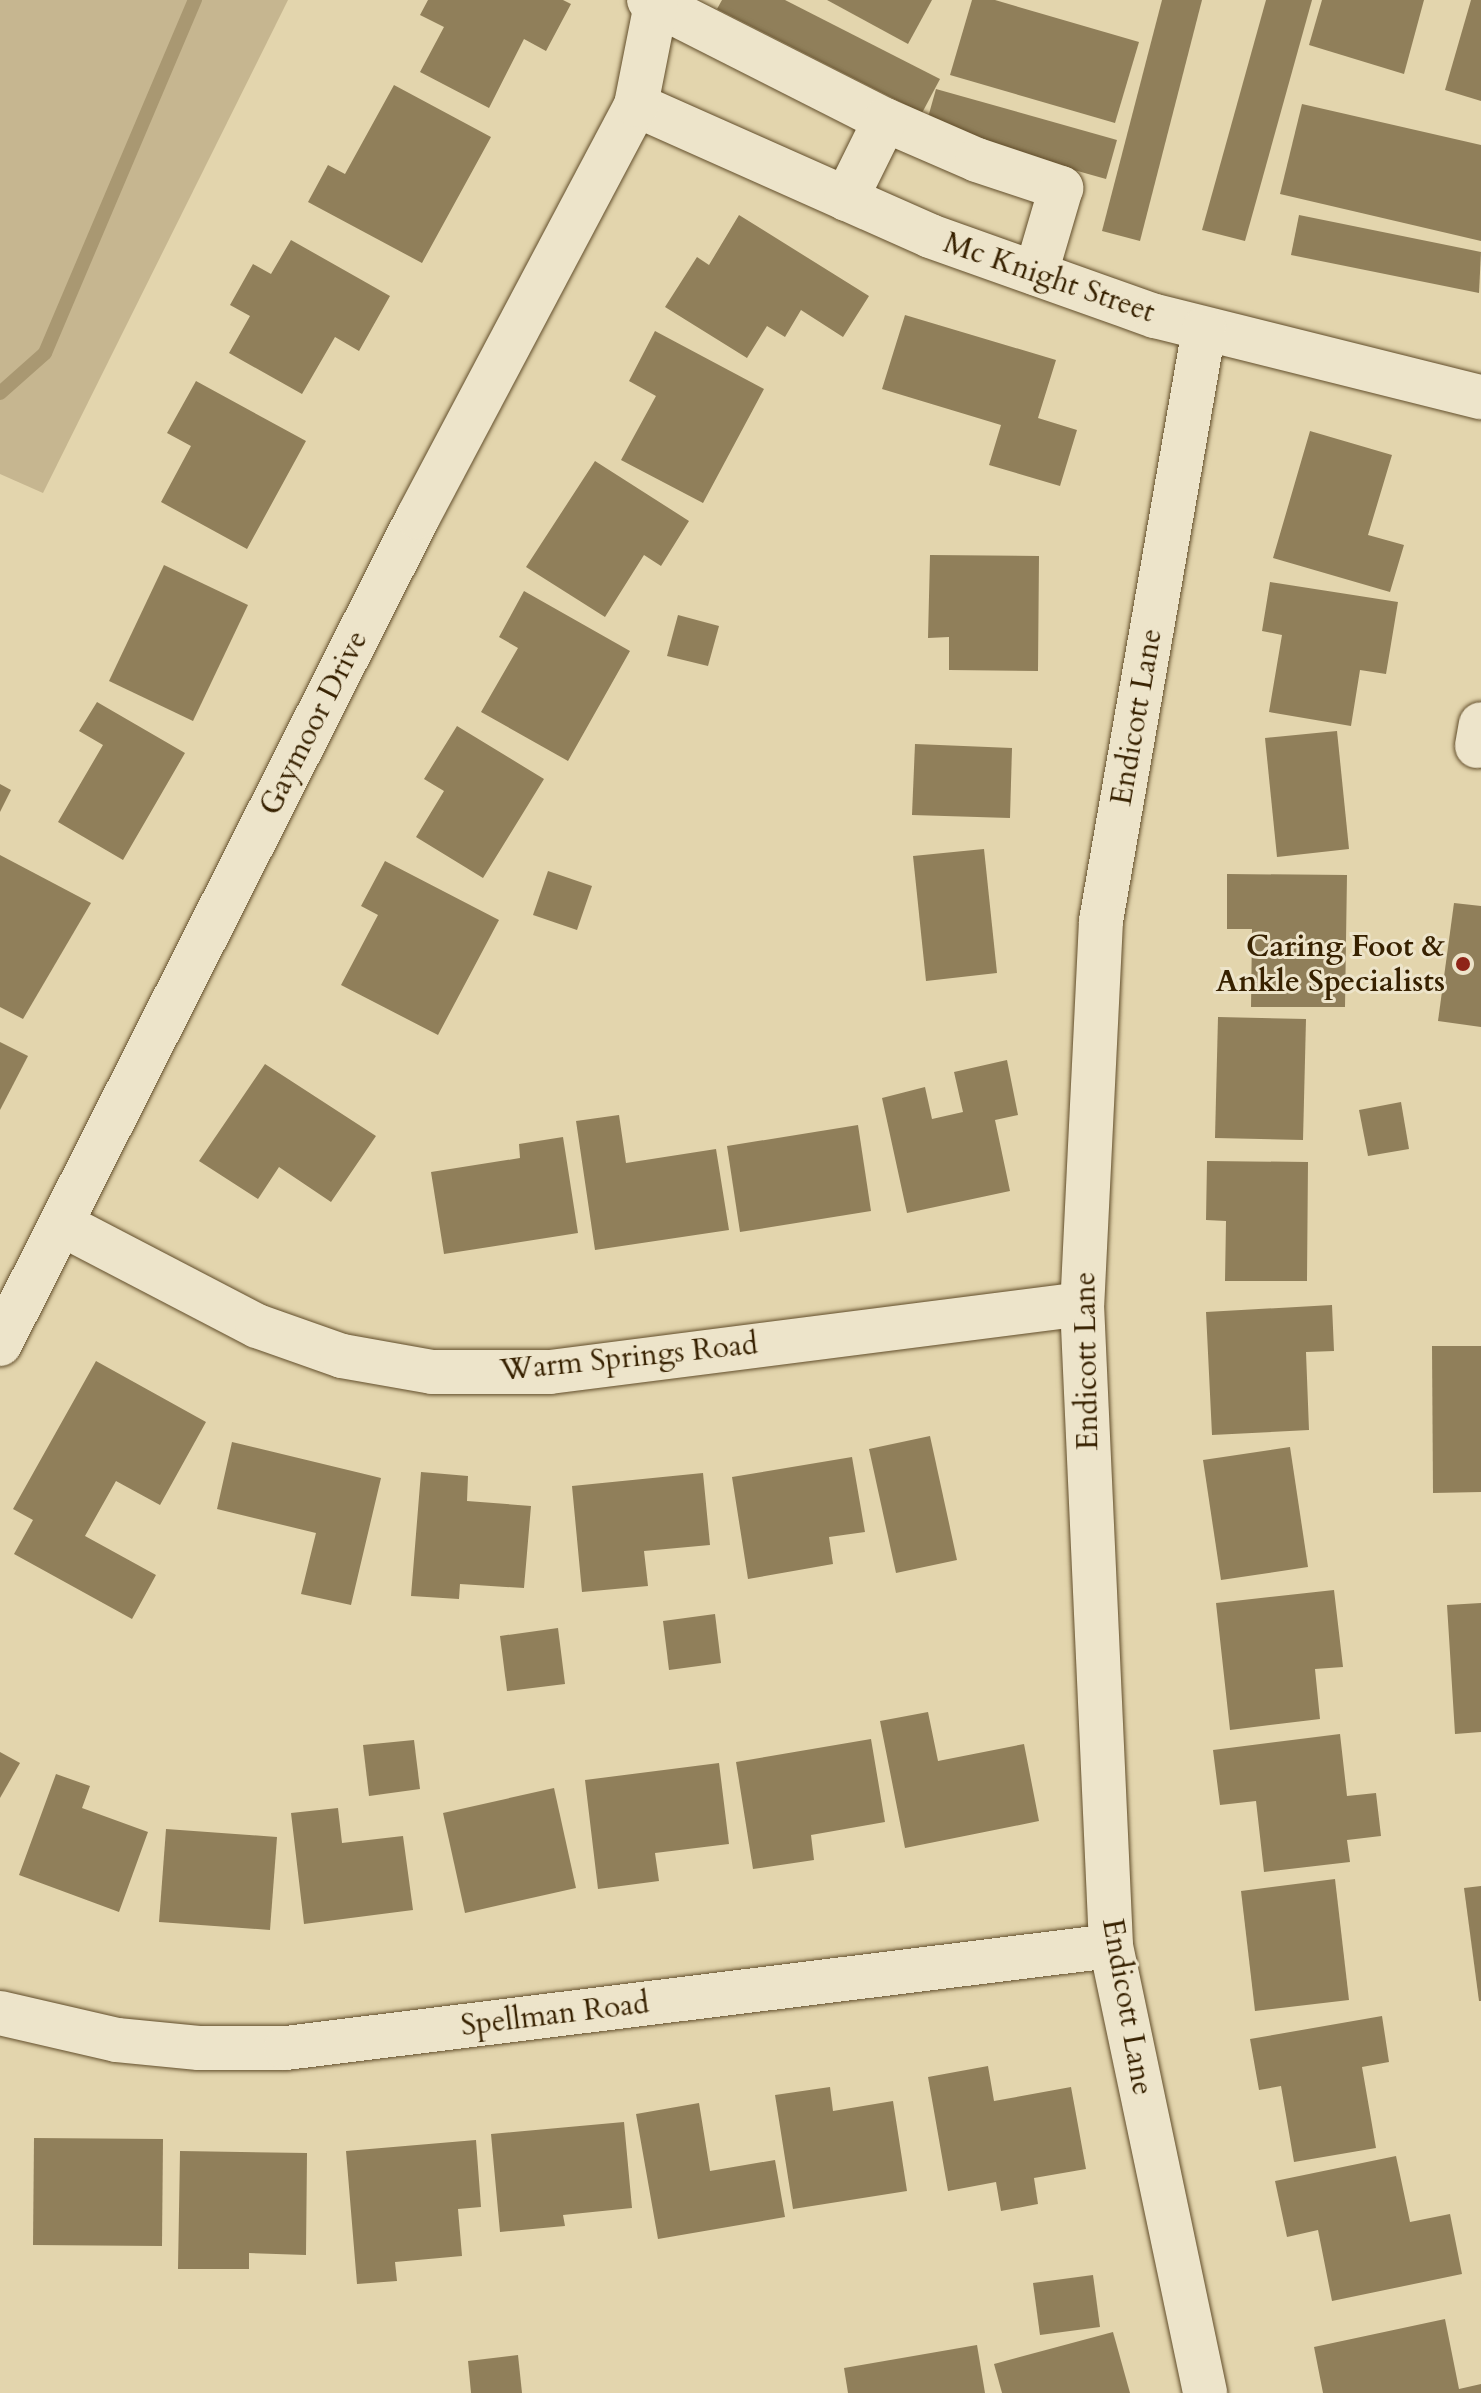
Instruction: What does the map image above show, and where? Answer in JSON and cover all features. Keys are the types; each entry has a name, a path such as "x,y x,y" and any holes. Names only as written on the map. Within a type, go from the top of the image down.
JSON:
{"street":[{"name":"Gaymoor Drive","path":"0,1344 418,517 636,105 653,2"},
{"path":"653,2 885,120 977,160 1061,188 1036,273"},
{"name":"Mc Knight Street","path":"636,105 930,236 1036,273 1204,329 1481,397"},
{"path":"846,199 885,120"},
{"name":"Endicott Lane","path":"1204,329 1101,921 1082,1304 1111,1946 1205,2393"},
{"name":"Warm Springs Road","path":"61,1224 257,1326 342,1356 432,1372 550,1372 1082,1304"},
{"name":"Spellman Road","path":"0,2013 117,2040 199,2048 286,2048 1111,1946"}],"shaded area":[{"path":"0,0 288,0 43,493 0,474"}],"building":[{"path":"428,0 563,0 571,4 546,51 524,39 489,108 420,72 444,27 420,15"},
{"path":"722,0 785,0 940,79 922,113 717,9"},
{"path":"827,0 932,0 908,44"},
{"path":"972,0 995,0 1139,42 1115,123 950,75"},
{"path":"1162,0 1202,0 1140,241 1102,231"},
{"path":"1266,0 1312,0 1245,241 1202,230"},
{"path":"1322,0 1424,0 1404,74 1309,45"},
{"path":"1471,0 1481,0 1481,101 1445,90"},
{"path":"394,85 491,137 422,263 308,202 328,165 345,174"},
{"path":"936,89 1117,140 1106,179 925,128"},
{"path":"1302,104 1481,145 1481,241 1280,194"},
{"path":"739,215 869,296 843,337 801,310 785,337 767,326 747,358 665,307 697,257 709,265"},
{"path":"1299,215 1481,252 1479,293 1291,255"},
{"path":"291,240 390,296 359,351 335,337 302,394 229,353 250,316 230,305 253,264 271,274"},
{"path":"905,315 1056,360 1038,418 1077,430 1060,486 989,465 1001,425 882,389"},
{"path":"655,331 764,389 703,503 621,460 656,396 629,381"},
{"path":"196,381 306,441 247,549 161,502 191,446 167,433"},
{"path":"1310,431 1392,455 1368,535 1404,545 1390,592 1273,558"},
{"path":"595,461 689,521 661,566 644,555 605,617 526,567"},
{"path":"930,555 1039,556 1038,671 949,670 949,637 928,638"},
{"path":"164,565 248,605 193,721 109,681"},
{"path":"1270,582 1398,602 1386,674 1360,670 1351,726 1269,712 1282,635 1262,631"},
{"path":"524,591 630,651 568,761 481,712 518,648 499,637"},
{"path":"678,615 719,626 708,666 667,656"},
{"path":"97,702 185,753 123,860 58,822 103,745 79,731"},
{"path":"457,726 544,779 483,878 416,837 444,791 424,779"},
{"path":"1337,731 1349,849 1277,857 1265,738"},
{"path":"915,744 1012,748 1010,818 912,815"},
{"path":"0,784 11,790 0,812"},
{"path":"984,849 997,973 926,981 913,856"},
{"path":"0,855 91,903 23,1019 0,1007"},
{"path":"385,861 499,920 438,1035 341,985 378,915 361,906"},
{"path":"548,871 592,886 577,930 533,915"},
{"path":"1227,874 1347,875 1345,1007 1251,1007 1252,929 1227,929"},
{"name":"Caring Foot & Ankle Specialists","path":"1454,903 1481,906 1481,1027 1438,1021"},
{"path":"1218,1017 1306,1019 1303,1140 1215,1138"},
{"path":"0,1042 28,1056 0,1110"},
{"path":"1007,1060 1018,1115 995,1120 1010,1191 907,1213 882,1098 925,1087 932,1119 963,1112 954,1072"},
{"path":"265,1064 376,1136 331,1202 279,1167 258,1199 199,1161"},
{"path":"1401,1102 1409,1149 1368,1156 1359,1110"},
{"path":"619,1115 626,1163 716,1149 729,1230 595,1250 576,1121"},
{"path":"858,1125 871,1211 740,1232 727,1146"},
{"path":"563,1137 578,1233 444,1254 431,1172 520,1158 519,1144"},
{"path":"1207,1161 1308,1162 1307,1281 1225,1281 1226,1221 1206,1220"},
{"path":"1332,1305 1334,1351 1306,1352 1309,1430 1212,1435 1206,1312"},
{"path":"1432,1346 1481,1346 1481,1492 1433,1493"},
{"path":"96,1361 206,1422 160,1505 116,1481 85,1536 156,1575 132,1619 14,1554 33,1520 13,1509"},
{"path":"930,1436 957,1560 896,1573 869,1449"},
{"path":"232,1442 381,1478 351,1605 301,1594 316,1533 217,1509"},
{"path":"1290,1447 1308,1567 1221,1580 1203,1460"},
{"path":"852,1457 865,1532 829,1537 833,1564 748,1579 732,1477"},
{"path":"421,1472 468,1476 467,1501 531,1506 524,1588 460,1584 459,1599 411,1596"},
{"path":"703,1473 710,1545 644,1551 648,1586 582,1592 572,1486"},
{"path":"1334,1590 1343,1667 1315,1669 1320,1719 1230,1730 1216,1603"},
{"path":"1481,1603 1481,1732 1455,1734 1447,1605"},
{"path":"715,1614 721,1663 669,1670 663,1621"},
{"path":"558,1628 565,1684 507,1691 500,1636"},
{"path":"928,1712 938,1761 1024,1744 1039,1821 905,1848 880,1721"},
{"path":"1340,1734 1347,1796 1376,1793 1381,1836 1347,1840 1350,1862 1264,1872 1256,1801 1220,1805 1213,1750"},
{"path":"871,1739 885,1822 811,1835 814,1860 753,1869 736,1762"},
{"path":"414,1740 420,1789 369,1796 363,1745"},
{"path":"0,1752 20,1763 0,1798"},
{"path":"719,1763 729,1844 655,1853 659,1881 598,1889 585,1780"},
{"path":"56,1774 90,1786 82,1808 148,1832 119,1912 19,1875"},
{"path":"554,1788 576,1888 465,1913 443,1813"},
{"path":"338,1808 342,1843 403,1836 413,1910 304,1924 291,1813"},
{"path":"166,1829 277,1837 270,1930 159,1922"},
{"path":"1335,1879 1349,2000 1255,2011 1241,1891"},
{"path":"1481,1886 1481,2001 1479,2001 1464,1888"},
{"path":"1382,2016 1389,2062 1362,2067 1376,2148 1294,2162 1281,2086 1259,2090 1250,2039"},
{"path":"988,2066 994,2101 1071,2087 1086,2169 1034,2178 1038,2204 1001,2211 996,2182 948,2191 928,2077"},
{"path":"830,2087 833,2111 893,2101 907,2191 793,2209 775,2095"},
{"path":"699,2103 710,2171 775,2160 785,2217 658,2239 636,2114"},
{"path":"624,2122 632,2208 563,2215 565,2226 500,2232 491,2134"},
{"path":"34,2138 163,2139 162,2246 33,2245"},
{"path":"476,2140 481,2207 458,2209 462,2256 395,2262 397,2281 357,2284 346,2151"},
{"path":"180,2151 307,2153 306,2255 249,2253 249,2269 178,2269"},
{"path":"1396,2156 1410,2222 1450,2214 1462,2274 1332,2301 1318,2230 1287,2237 1275,2181"},
{"path":"1093,2275 1100,2327 1040,2335 1033,2283"},
{"path":"1445,2319 1459,2389 1481,2384 1481,2393 1323,2393 1314,2347"},
{"path":"1113,2332 1130,2393 1002,2393 994,2364"},
{"path":"977,2345 985,2393 848,2393 844,2368"},
{"path":"518,2355 522,2393 471,2393 468,2361"}],"waterway":[{"path":"0,393 45,353 195,0"}],"place":[{"name":"Caring Foot & Ankle Specialists","path":"1463,964"}]}
